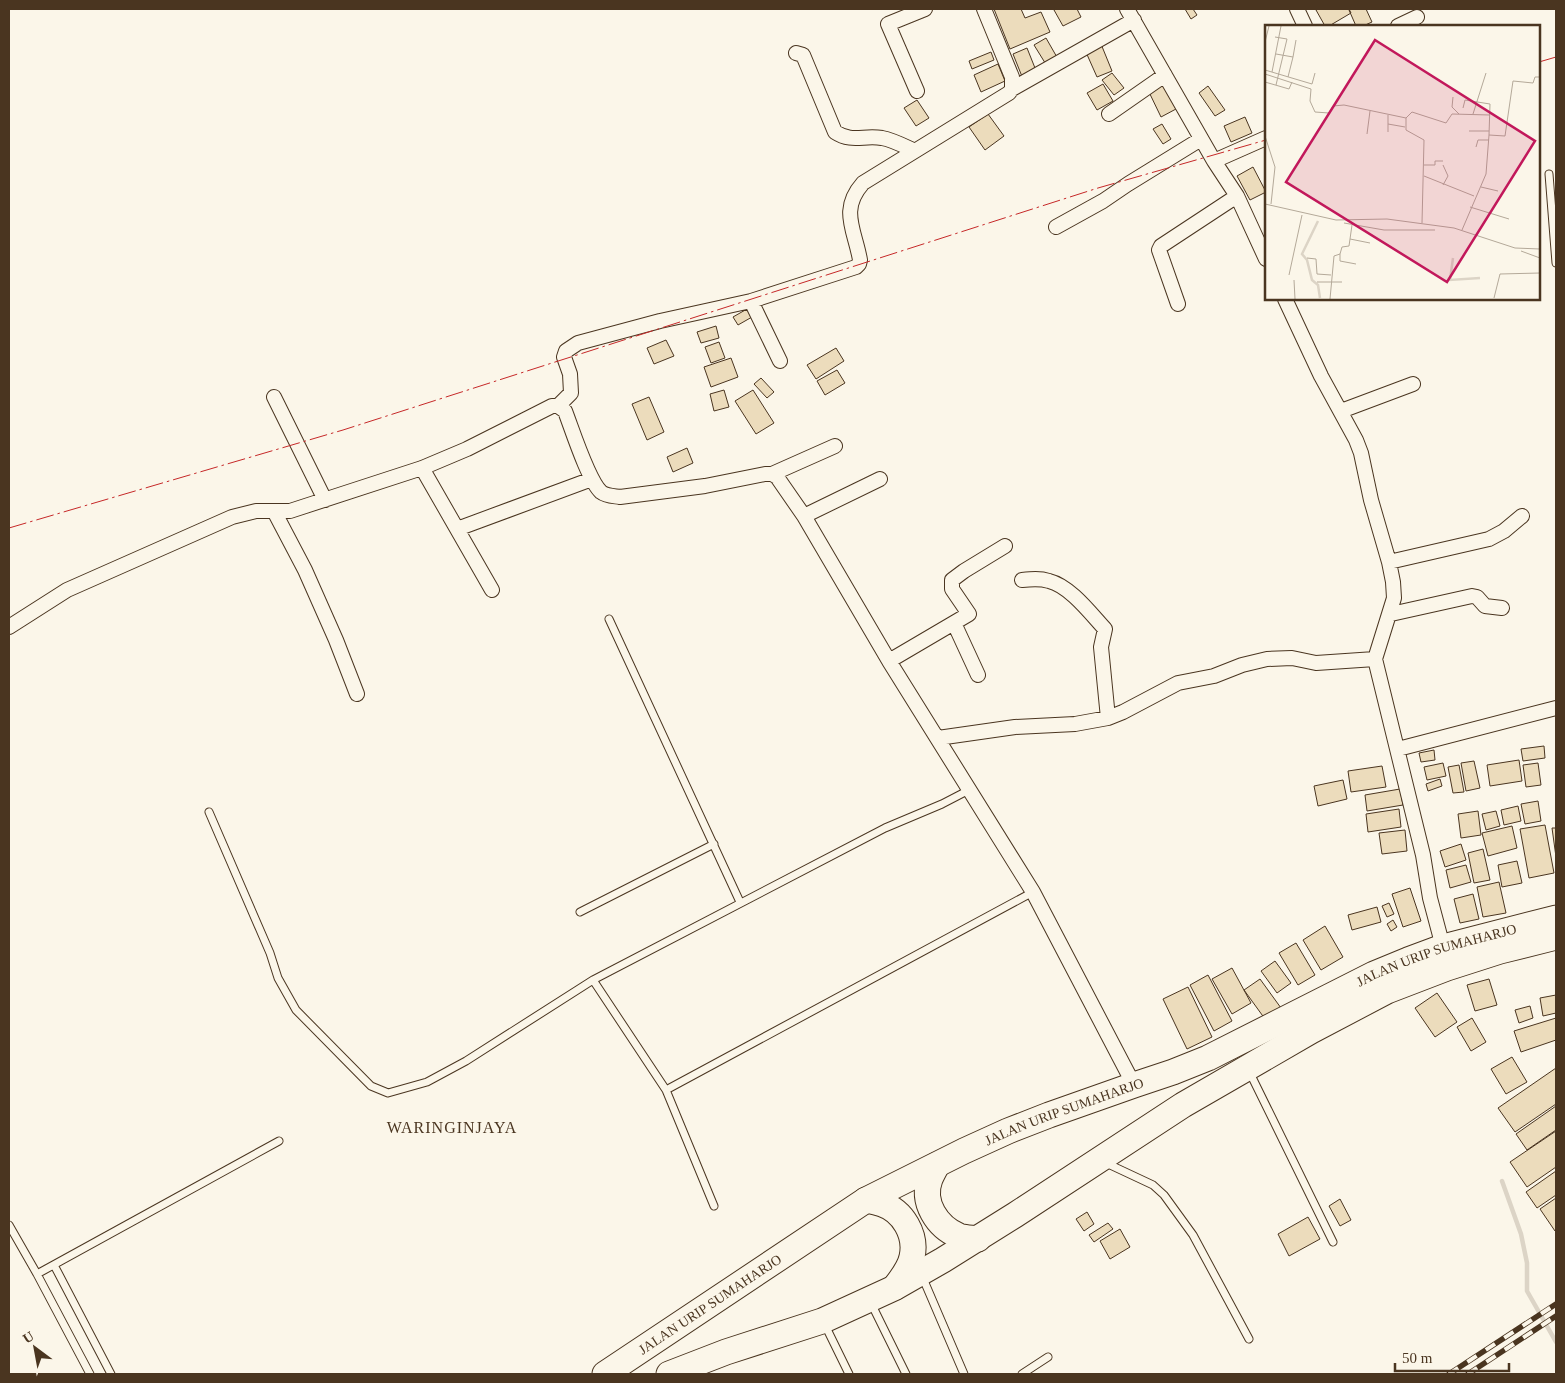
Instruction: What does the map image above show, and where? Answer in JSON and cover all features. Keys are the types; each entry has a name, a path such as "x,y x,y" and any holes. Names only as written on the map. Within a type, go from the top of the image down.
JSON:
{"highway":[{"name":"JALAN URIP SUMAHARJO","path":"605,1374 866,1200 937,1165 1008,1131 1134,1084 1173,1072 1342,1002 1443,947 1556,918"},
{"name":"JALAN URIP SUMAHARJO","path":"1380,982 1446,968 1500,951 1556,937"},
{"name":"JALAN URIP SUMAHARJO","path":"669,1374 726,1352 822,1321 894,1288 978,1238 1183,1105 1247,1068 1342,1002"},
{"path":"937,1165 929,1181 928,1198 934,1215 945,1229 961,1237 978,1238"},
{"path":"866,1200 883,1204 897,1212 907,1225 912,1240 912,1256 906,1272 894,1288"}],"street":[{"path":"917,91 888,24 925,9"},
{"path":"984,9 1012,77 1012,89"},
{"path":"1298,9 1304,25"},
{"path":"9,627 67,590 232,517 256,511 290,511 422,468 467,449 545,409 558,406 571,393 570,374 564,358 566,351 573,346 660,321 751,301 856,267 860,264 860,260 852,231 850,213 857,190 863,183 1009,94 1012,89 1130,14 1214,161 1237,196 1265,257"},
{"path":"1400,25 1417,17"},
{"path":"796,53 803,55 835,132 846,138 873,137 886,139 915,151"},
{"path":"1109,114 1165,75"},
{"path":"1214,161 1265,138"},
{"path":"1056,227 1103,202 1128,184 1202,139"},
{"path":"1178,304 1159,250 1161,246 1237,196"},
{"path":"1285,300 1321,376 1356,440 1389,562 1394,598 1375,659 1398,749 1423,855 1430,898 1443,947"},
{"path":"751,301 780,360"},
{"path":"1341,411 1413,384"},
{"path":"274,397 325,500"},
{"path":"558,406 565,411 592,479 602,492 609,496 620,497 706,486 772,474 835,446"},
{"path":"422,468 492,590"},
{"path":"772,474 781,482 804,516 889,661 1033,892 1134,1084"},
{"path":"457,529 592,479"},
{"path":"804,516 880,479"},
{"path":"274,511 305,570 336,640 357,694"},
{"path":"1389,562 1489,540 1504,531 1522,516"},
{"path":"889,661 970,614 952,589 952,580 1005,546"},
{"path":"1022,580 1037,579 1050,581 1061,586 1105,629 1101,647 1108,718"},
{"path":"1390,614 1472,596 1478,597 1485,606 1502,608"},
{"path":"954,622 978,675"},
{"path":"938,738 1014,727 1075,724 1108,718 1178,683 1214,676 1242,665 1267,659 1292,658 1316,663 1375,659"},
{"path":"1398,749 1556,708"}],"lane":[{"path":"1549,174 1556,263"},
{"path":"609,619 740,902"},
{"path":"209,812 270,953 278,978 296,1010 371,1086 388,1093 427,1082 466,1061 593,980 885,828 942,804 969,790"},
{"path":"580,912 714,844"},
{"path":"666,1090 1033,892"},
{"path":"593,980 666,1090 714,1206"},
{"path":"1247,1068 1333,1242"},
{"path":"37,1274 279,1141"},
{"path":"1100,1160 1153,1185 1164,1195 1194,1235 1249,1339"},
{"path":"9,1225 90,1374"},
{"path":"54,1265 111,1374"},
{"path":"921,1273 964,1374"},
{"path":"870,1300 906,1374"},
{"path":"822,1321 849,1374"},
{"path":"1022,1374 1048,1357"}],"building":[{"path":"994,9 1021,9 1025,18 1041,12 1050,32 1010,49"},
{"path":"1077,9 1081,17 1063,26 1054,10"},
{"path":"1185,9 1193,9 1197,15 1191,19"},
{"path":"1349,9 1351,13 1331,25 1324,25 1316,10"},
{"path":"1366,9 1372,22 1365,25 1356,25 1349,10"},
{"path":"1046,38 1058,59 1047,66 1034,45"},
{"path":"1101,44 1112,71 1097,77 1085,50"},
{"path":"1027,48 1037,73 1023,79 1013,54"},
{"path":"991,52 994,60 972,69 969,61"},
{"path":"998,64 1005,81 981,92 974,75"},
{"path":"1112,73 1124,88 1114,95 1102,80"},
{"path":"1163,83 1176,109 1161,117 1148,90"},
{"path":"1103,84 1113,101 1097,110 1087,93"},
{"path":"1208,86 1225,110 1215,116 1199,93"},
{"path":"917,100 929,118 916,126 904,108"},
{"path":"988,114 1004,136 985,150 969,127"},
{"path":"1245,117 1252,133 1231,142 1224,126"},
{"path":"1162,124 1171,139 1163,144 1153,129"},
{"path":"1253,167 1265,192 1250,200 1237,176"},
{"path":"747,309 752,317 738,325 733,317"},
{"path":"716,326 719,338 701,343 697,332"},
{"path":"666,340 674,356 654,364 647,348"},
{"path":"719,342 725,358 711,363 705,347"},
{"path":"836,348 844,361 816,379 807,365"},
{"path":"731,358 738,377 711,387 704,367"},
{"path":"837,370 845,383 825,395 817,381"},
{"path":"761,378 774,392 767,398 754,384"},
{"path":"724,390 729,407 714,411 710,394"},
{"path":"753,390 774,423 756,434 735,401"},
{"path":"649,397 664,432 647,440 632,404"},
{"path":"687,448 693,463 673,472 667,457"},
{"path":"1544,746 1545,758 1523,761 1521,749"},
{"path":"1434,750 1435,760 1421,762 1419,753"},
{"path":"1519,760 1522,781 1490,786 1487,765"},
{"path":"1474,761 1480,788 1466,791 1461,763"},
{"path":"1443,763 1446,776 1427,780 1424,767"},
{"path":"1538,763 1541,785 1526,787 1523,765"},
{"path":"1459,765 1464,792 1453,793 1448,767"},
{"path":"1382,766 1386,787 1351,792 1348,771"},
{"path":"1440,779 1442,786 1428,791 1426,784"},
{"path":"1343,780 1347,799 1318,806 1314,786"},
{"path":"1400,789 1403,805 1367,811 1365,795"},
{"path":"1538,801 1541,821 1525,824 1521,804"},
{"path":"1518,806 1521,821 1504,825 1501,810"},
{"path":"1399,809 1401,827 1368,832 1366,814"},
{"path":"1478,811 1481,835 1461,838 1458,814"},
{"path":"1496,811 1500,826 1486,830 1482,814"},
{"path":"1545,825 1554,873 1529,878 1520,829"},
{"path":"1512,826 1517,848 1488,856 1482,833"},
{"path":"1552,828 1556,828 1556,857"},
{"path":"1405,830 1407,851 1382,854 1379,833"},
{"path":"1461,844 1466,860 1445,867 1440,851"},
{"path":"1483,849 1490,880 1474,883 1468,853"},
{"path":"1517,861 1522,883 1502,887 1498,865"},
{"path":"1466,865 1471,882 1450,888 1446,870"},
{"path":"1499,882 1506,913 1483,917 1477,887"},
{"path":"1410,888 1421,921 1403,927 1392,894"},
{"path":"1473,894 1479,919 1460,923 1454,899"},
{"path":"1389,903 1394,914 1387,917 1382,906"},
{"path":"1377,907 1381,922 1352,930 1348,915"},
{"path":"1393,920 1397,927 1391,931 1387,924"},
{"path":"1325,926 1343,957 1321,970 1303,940"},
{"path":"1296,943 1315,975 1298,985 1279,953"},
{"path":"1275,961 1291,983 1277,993 1261,971"},
{"path":"1232,968 1251,1003 1232,1014 1212,979"},
{"path":"1208,975 1232,1021 1214,1031 1190,985"},
{"path":"1260,979 1281,1008 1265,1019 1244,990"},
{"path":"1489,979 1497,1005 1475,1011 1467,985"},
{"path":"1188,987 1212,1037 1187,1049 1163,999"},
{"path":"1437,993 1457,1022 1435,1037 1415,1008"},
{"path":"1556,995 1556,1013 1543,1016 1540,998"},
{"path":"1530,1006 1533,1018 1519,1023 1515,1010"},
{"path":"1472,1018 1486,1042 1471,1051 1457,1027"},
{"path":"1556,1018 1556,1040 1521,1052 1514,1031"},
{"path":"1512,1057 1527,1082 1506,1094 1491,1069"},
{"path":"1556,1068 1556,1104 1515,1132 1498,1108"},
{"path":"1556,1106 1556,1130 1527,1150 1516,1134"},
{"path":"1556,1131 1556,1167 1527,1187 1510,1162"},
{"path":"1556,1171 1556,1195 1537,1208 1526,1192"},
{"path":"1556,1198 1556,1230 1555,1231 1540,1209"},
{"path":"1340,1199 1351,1220 1340,1226 1329,1206"},
{"path":"1087,1212 1094,1224 1084,1231 1076,1219"},
{"path":"1308,1217 1320,1239 1289,1256 1278,1234"},
{"path":"1108,1223 1113,1229 1094,1242 1089,1235"},
{"path":"1120,1229 1130,1247 1110,1259 1100,1241"}],"waterway":[{"path":"1502,1181 1521,1234 1527,1263 1527,1291 1556,1342"}],"railway":[{"path":"1449,1374 1556,1304"},
{"path":"1468,1374 1556,1316"}],"power":[{"path":"1540,62 1556,57"},
{"path":"9,528 343,430 1098,188 1265,140"}],"district":[{"name":"WARINGINJAYA","path":"452,1127"}]}
